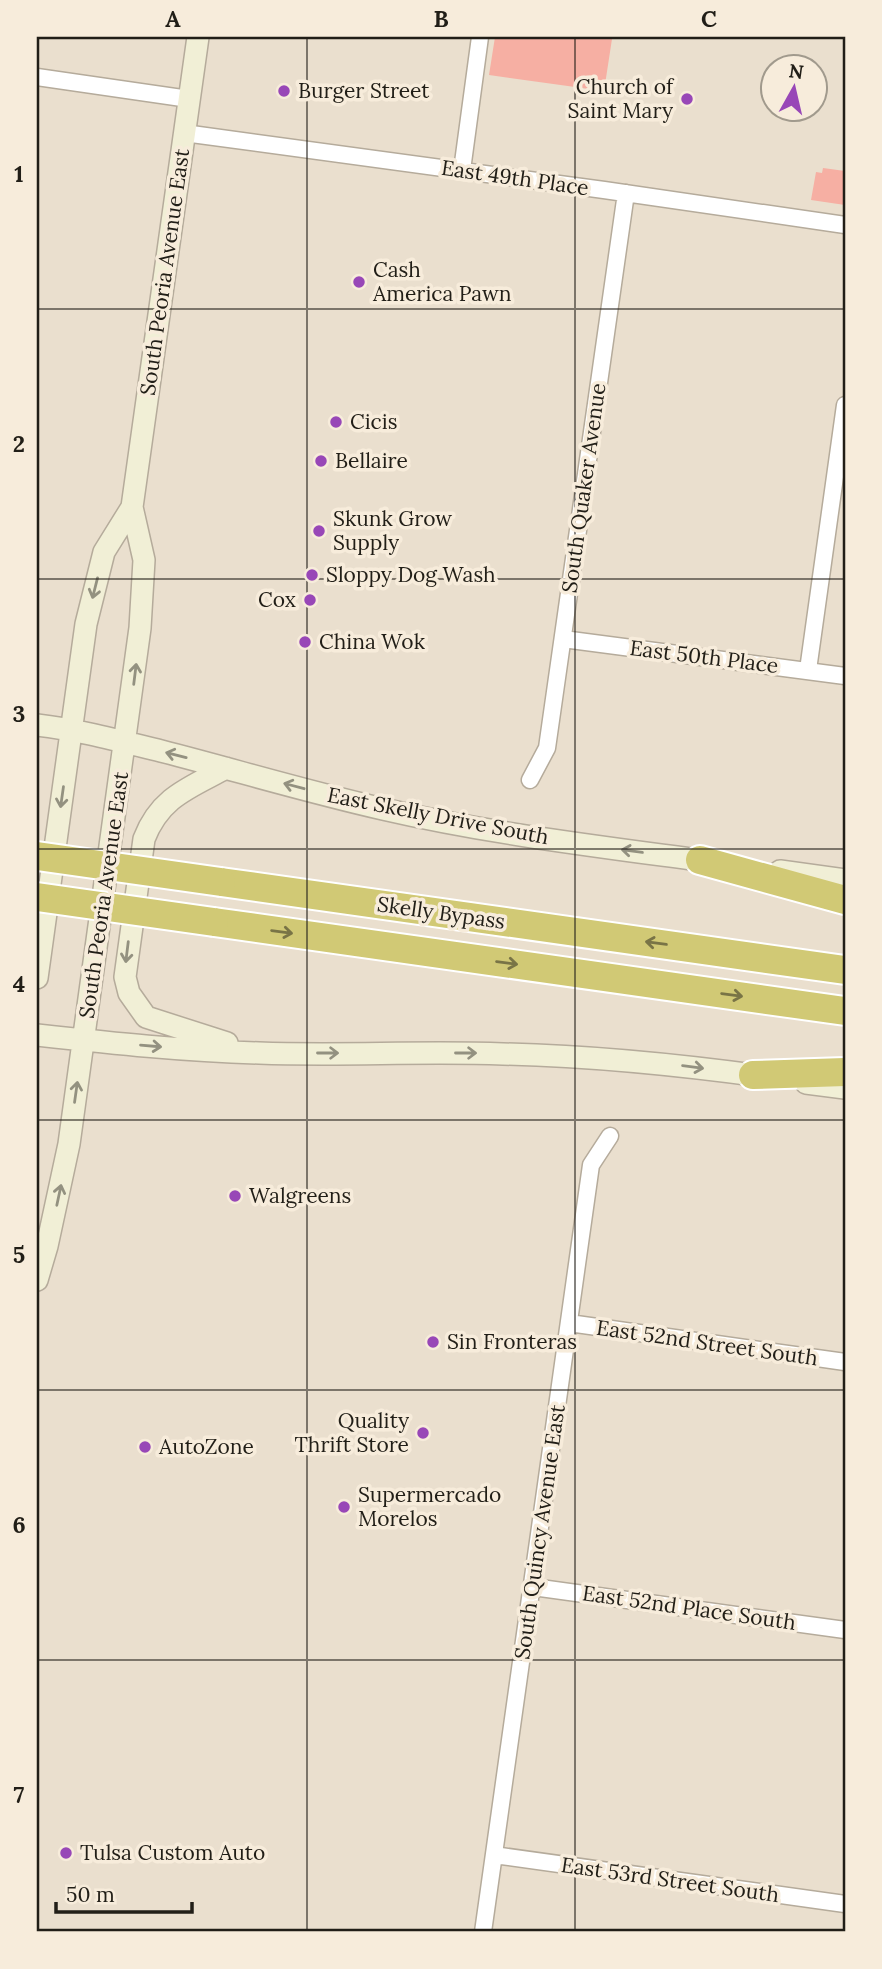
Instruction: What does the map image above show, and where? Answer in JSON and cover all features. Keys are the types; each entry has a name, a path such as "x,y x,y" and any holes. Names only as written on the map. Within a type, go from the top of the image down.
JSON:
{"highway":[{"name":"Skelly Bypass","path":"37,856 845,970"},
{"path":"700,860 845,900"},
{"name":"Skelly Bypass","path":"37,897 845,1011"},
{"path":"752,1075 845,1072"}],"main road":[{"name":"South Peoria Avenue East","path":"37,1280 50,1235 69,1144 126,741 140,628 144,560 132,507 198,37"},
{"name":"South Peoria Avenue East","path":"37,978 86,624 104,552 132,507"},
{"name":"East Skelly Drive South","path":"37,726 71,729 126,741 414,815 587,845 845,880"},
{"path":"226,768 173,797 151,821 144,839 125,977 129,993 146,1017 259,1053"},
{"path":"37,1035 259,1053 488,1053 584,1057 654,1062 845,1088"}],"street":[{"path":"462,170 480,37"},
{"path":"37,77 189,99"},
{"name":"East 49th Place","path":"184,133 845,225"},
{"name":"South Quaker Avenue","path":"530,780 547,748 626,193"},
{"path":"808,670 840,467 845,405"},
{"name":"East 50th Place","path":"563,639 845,676"},
{"name":"South Quincy Avenue East","path":"483,1932 592,1165 610,1136"},
{"name":"East 52nd Street South","path":"569,1323 845,1362"},
{"name":"East 52nd Place South","path":"533,1587 845,1630"},
{"name":"East 53rd Street South","path":"494,1855 845,1904"}],"shaded area":[{"path":"495,37 612,39 604,91 489,75"},
{"path":"823,168 845,171 845,205 811,200 816,172 822,173"}],"place":[{"name":"Burger Street","path":"284,91"},
{"name":"Church of Saint Mary","path":"687,99"},
{"name":"Cash America Pawn","path":"359,282"},
{"name":"Cicis","path":"336,422"},
{"name":"Bellaire","path":"321,461"},
{"name":"Skunk Grow Supply","path":"319,531"},
{"name":"Sloppy Dog Wash","path":"312,575"},
{"name":"Cox","path":"310,600"},
{"name":"China Wok","path":"305,642"},
{"name":"Walgreens","path":"235,1196"},
{"name":"Sin Fronteras","path":"433,1342"},
{"name":"Quality Thrift Store","path":"423,1433"},
{"name":"AutoZone","path":"145,1447"},
{"name":"Supermercado Morelos","path":"344,1507"},
{"name":"Tulsa Custom Auto","path":"66,1853"}]}
